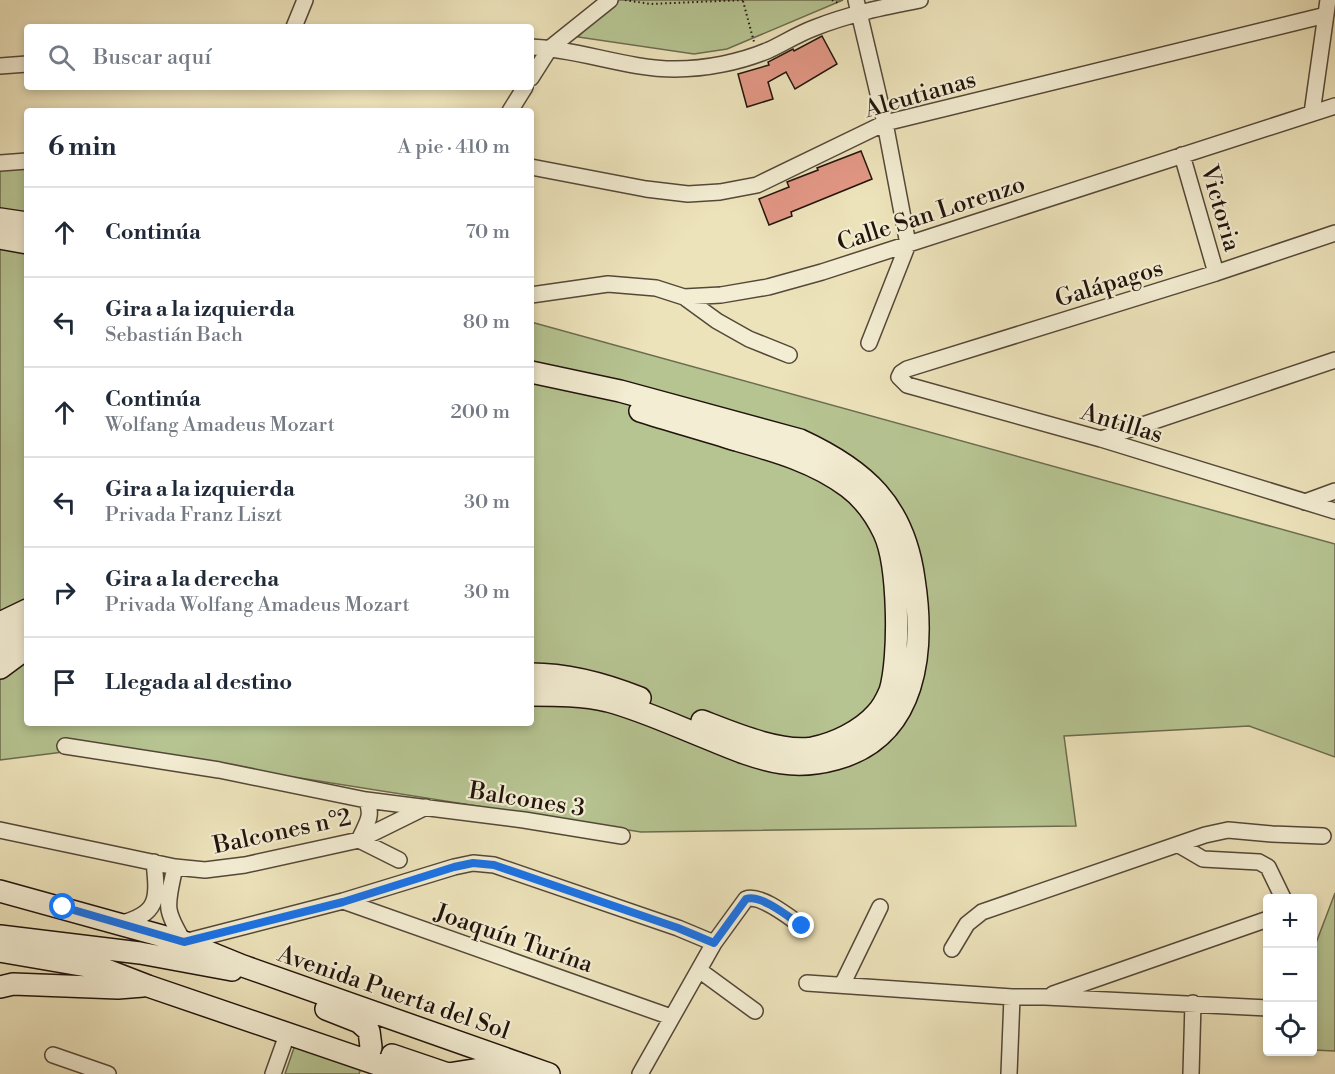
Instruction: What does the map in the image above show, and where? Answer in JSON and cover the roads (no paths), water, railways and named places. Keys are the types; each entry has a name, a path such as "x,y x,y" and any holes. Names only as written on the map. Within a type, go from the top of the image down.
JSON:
{"main road":[{"path":"0,219 24,223"},
{"path":"0,238 24,242"},
{"path":"534,373 631,394 800,440 826,452 858,473 882,496 897,519 912,560 919,610 916,661 905,700 893,723 873,741 849,755 814,765 783,763 751,756 606,701 565,695 534,695"},
{"path":"534,387 613,403 794,457 848,487 869,507 885,534 894,571 896,613 894,659 889,692 877,714 862,727 840,739 812,748 783,747 734,733 609,686 575,678 534,674"},
{"path":"0,623 24,611"},
{"path":"0,645 24,631"},
{"path":"0,668 24,650"},
{"name":"Avenida Puerta del Sol","path":"0,891 184,942 243,966 549,1074"},
{"path":"0,936 140,953 236,970 243,966"},
{"path":"0,951 104,969 148,986 288,1032 301,1024 308,1025 367,1061 406,1074"},
{"path":"0,987 13,984 118,988 148,986"},
{"path":"304,988 315,1001 330,1011 359,1022 369,1031 371,1038 367,1061"},
{"path":"367,1061 448,1074 480,1072 519,1063"}],"street":[{"path":"295,24 305,0"},
{"path":"534,73 550,48 610,0"},
{"path":"534,47 675,69 722,64 757,54 857,6 920,0"},
{"path":"857,6 885,123 908,244 870,343"},
{"path":"1312,113 1327,8"},
{"name":"Aleutianas","path":"534,168 646,189 688,194 720,192 757,185 885,123 1327,8"},
{"path":"0,66 24,64"},
{"path":"512,108 523,90"},
{"name":"Calle San Lorenzo","path":"534,296 608,284 656,288 684,297 721,295 768,287 1335,106"},
{"name":"Victoria","path":"1182,155 1216,273"},
{"path":"0,163 24,161"},
{"name":"Galápagos","path":"899,377 907,369 1216,273 1335,233"},
{"path":"684,297 717,321 749,339 789,355"},
{"path":"1101,440 1335,360"},
{"name":"Antillas","path":"899,377 907,385 1101,440 1335,511"},
{"path":"1305,502 1335,491"},
{"name":"Balcones 3","path":"65,746 219,771 366,800 622,836"},
{"path":"366,800 370,809 370,817 359,840 399,860"},
{"name":"Balcones n°2","path":"0,830 175,867 205,870 244,865 359,840 426,807"},
{"path":"952,949 967,924 982,912 1205,835 1228,830 1323,836"},
{"path":"1179,845 1203,859 1259,862 1268,867 1281,894"},
{"path":"154,862 160,907 184,942 343,902 473,863 494,865 678,928 714,943"},
{"path":"119,924 160,907 175,867"},
{"path":"640,1074 714,943 746,899 752,897 760,900 802,926"},
{"name":"Joaquín Turína","path":"343,902 671,1017"},
{"path":"842,985 880,907"},
{"path":"1045,997 1263,921"},
{"path":"699,970 755,1011"},
{"path":"807,983 1012,997 1263,1008"},
{"path":"1008,1074 1012,997"},
{"path":"1191,1074 1193,1003"},
{"path":"273,1074 288,1032"},
{"path":"53,1055 82,1070 108,1074"}]}
